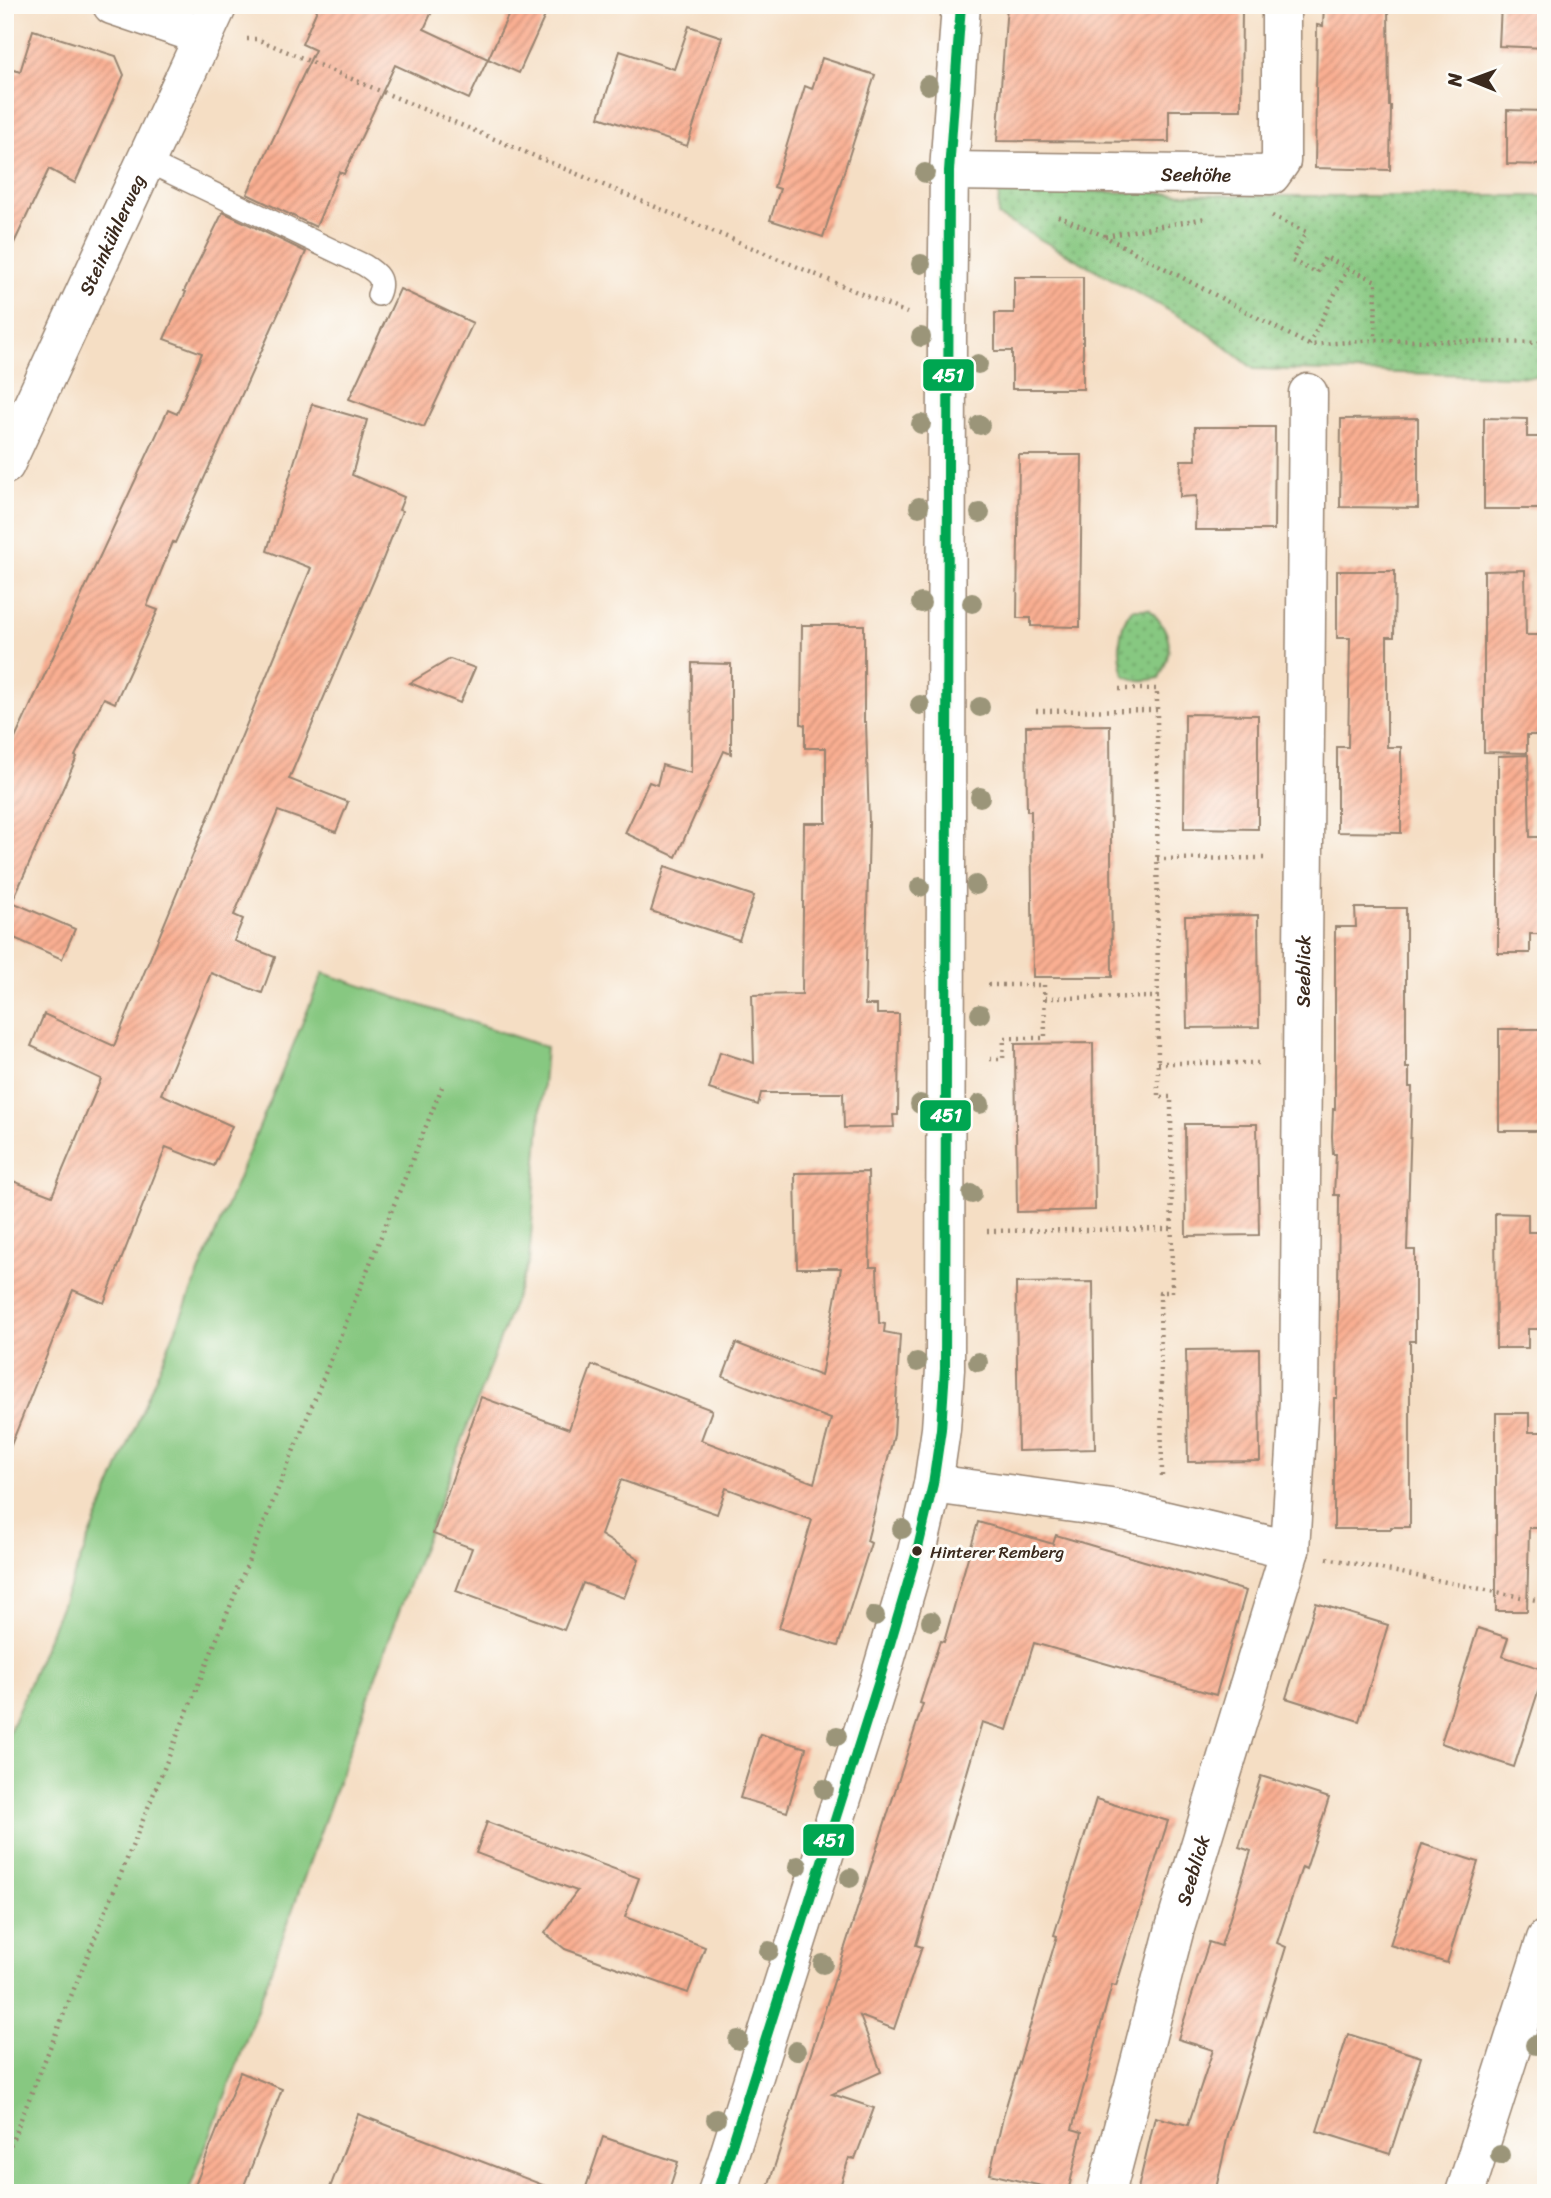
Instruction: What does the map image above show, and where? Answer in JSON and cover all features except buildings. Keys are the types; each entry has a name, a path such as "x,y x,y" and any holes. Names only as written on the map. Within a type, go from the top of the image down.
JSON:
{"street":[{"path":"112,5 211,20"},
{"path":"717,2193 918,1552 933,1484 941,1429 945,1368 949,171 961,5"},
{"name":"Seehöhe","path":"949,171 1270,175 1281,161 1281,5"},
{"name":"Steinkühlerweg","path":"5,465 211,20"},
{"name":"Seeblick","path":"1106,2193 1175,1928 1290,1550 1299,1400 1308,393"},
{"path":"933,1484 1111,1508 1290,1550"},
{"path":"1465,2193 1546,1939"}],"lane":[{"path":"146,160 364,265 380,277 382,283 378,295"}],"path":[{"path":"211,20 918,317"},
{"path":"1054,215 1104,236 1309,345 1375,340 1546,343"},
{"path":"1104,236 1218,216"},
{"path":"1288,223 1306,232 1292,261 1317,273 1325,257 1376,281 1375,340"},
{"path":"1309,345 1348,268"},
{"path":"1143,681 1143,690"},
{"path":"1119,690 1157,689 1158,1097 1171,1097 1172,1292 1160,1292 1162,1520"},
{"path":"1036,710 1157,710"},
{"path":"1157,859 1303,857"},
{"path":"988,985 1044,985 1045,998 1045,1038 1004,1038 1003,1059 988,1059"},
{"path":"1045,998 1158,997"},
{"path":"1158,1063 1302,1063"},
{"path":"5,2158 442,1087"},
{"path":"945,1231 1171,1229"},
{"path":"1290,1550 1546,1602"}],"green space":[{"path":"999,189 1269,196 1546,196 1546,377 1254,369 1204,330 998,216"},
{"path":"1132,609 1149,609 1167,634 1169,650 1159,678 1141,680 1124,675 1120,640 1127,616"},
{"path":"323,973 546,1047 529,1261 188,2193 5,2193 5,1742"}],"transit line":[{"name":"451","path":"717,2193 879,1681 917,1552 933,1484 941,1429 945,1369 949,171 961,5"}],"place":[{"name":"Hinterer Remberg","path":"917,1551"}]}
